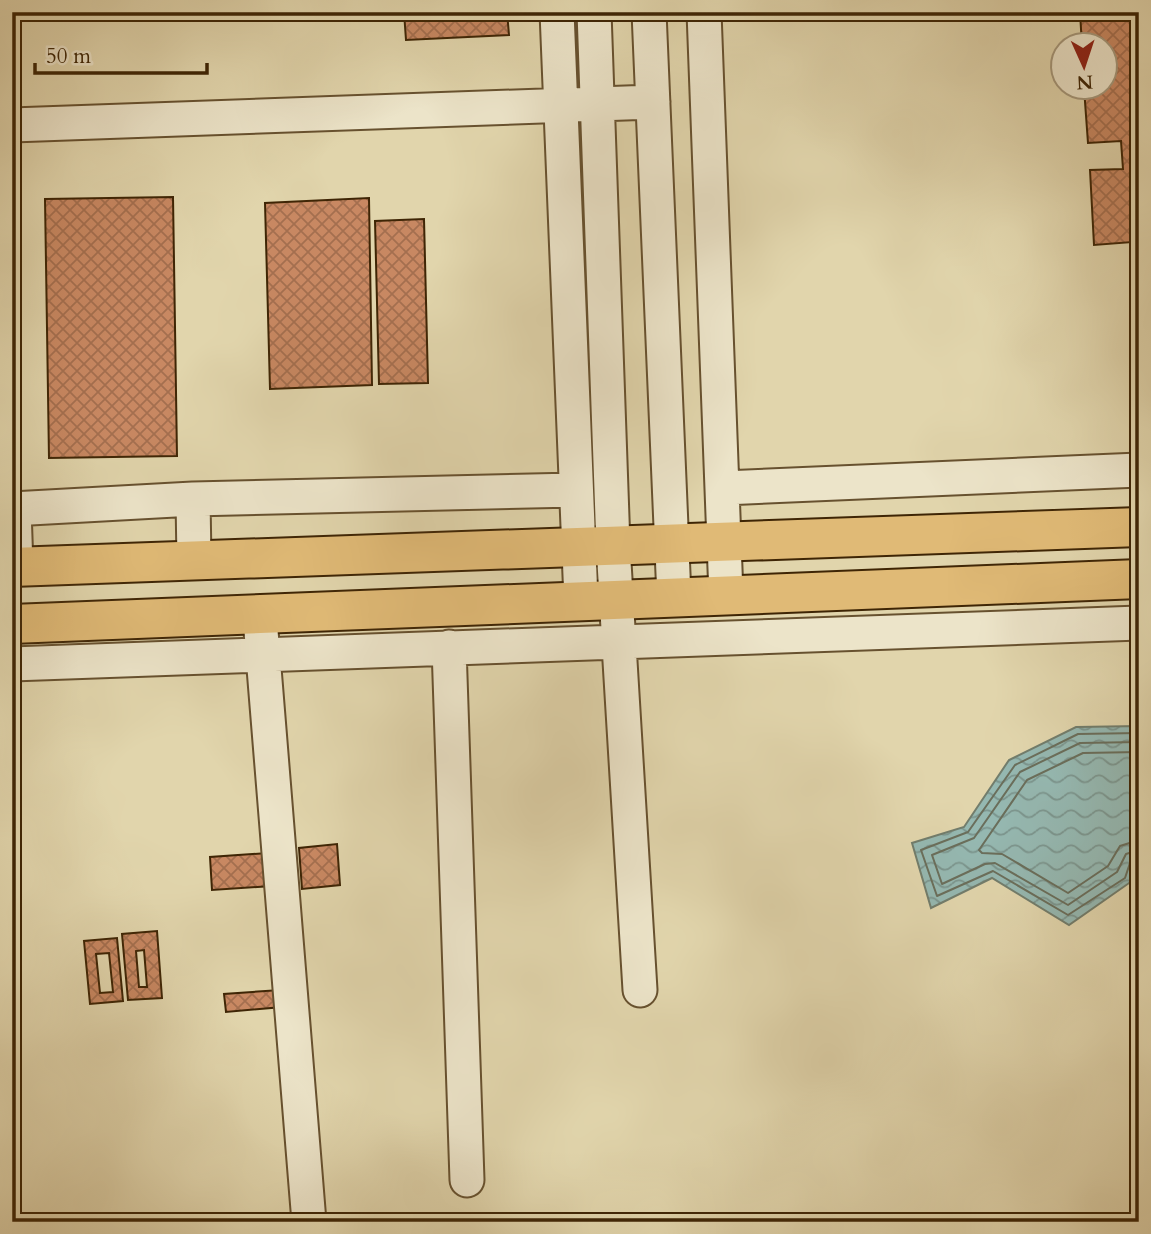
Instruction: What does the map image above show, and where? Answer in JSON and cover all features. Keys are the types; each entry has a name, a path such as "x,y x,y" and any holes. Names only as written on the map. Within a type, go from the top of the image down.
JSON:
{"main road":[{"path":"14,567 1139,527"},
{"path":"12,624 1139,579"}],"street":[{"path":"557,12 576,490 596,547"},
{"path":"594,12 597,104 596,547 599,599 620,642 640,990"},
{"path":"649,12 674,597"},
{"path":"704,12 726,595"},
{"path":"12,124 653,102"},
{"path":"724,488 1139,470"},
{"path":"14,567 13,509 194,499 576,490"},
{"path":"194,499 194,560"},
{"path":"260,612 309,1222"},
{"path":"12,664 1139,623"},
{"path":"449,647 467,1180"}],"water":[{"path":"1139,726 1139,855 1132,881 1069,925 992,878 931,908 912,843 964,827 1009,760 1076,727"}],"building":[{"path":"404,12 507,12 509,35 406,40"},
{"path":"1080,12 1139,12 1139,304 1135,304 1132,242 1094,245 1090,170 1123,169 1121,141 1088,143 1085,102 1120,102 1120,32 1081,32"},
{"path":"173,197 177,456 49,458 45,199"},
{"path":"369,198 372,385 270,389 265,203"},
{"path":"424,219 428,383 379,384 375,221"},
{"path":"337,844 340,885 302,889 299,848"},
{"path":"268,853 271,886 212,890 210,857"},
{"path":"157,931 162,998 128,1000 122,934","holes":["144,950 147,987 139,987 136,951"]},
{"path":"117,938 123,1001 90,1004 84,941","holes":["109,953 113,992 100,993 96,954"]},
{"path":"280,990 282,1007 226,1012 224,994"}]}
